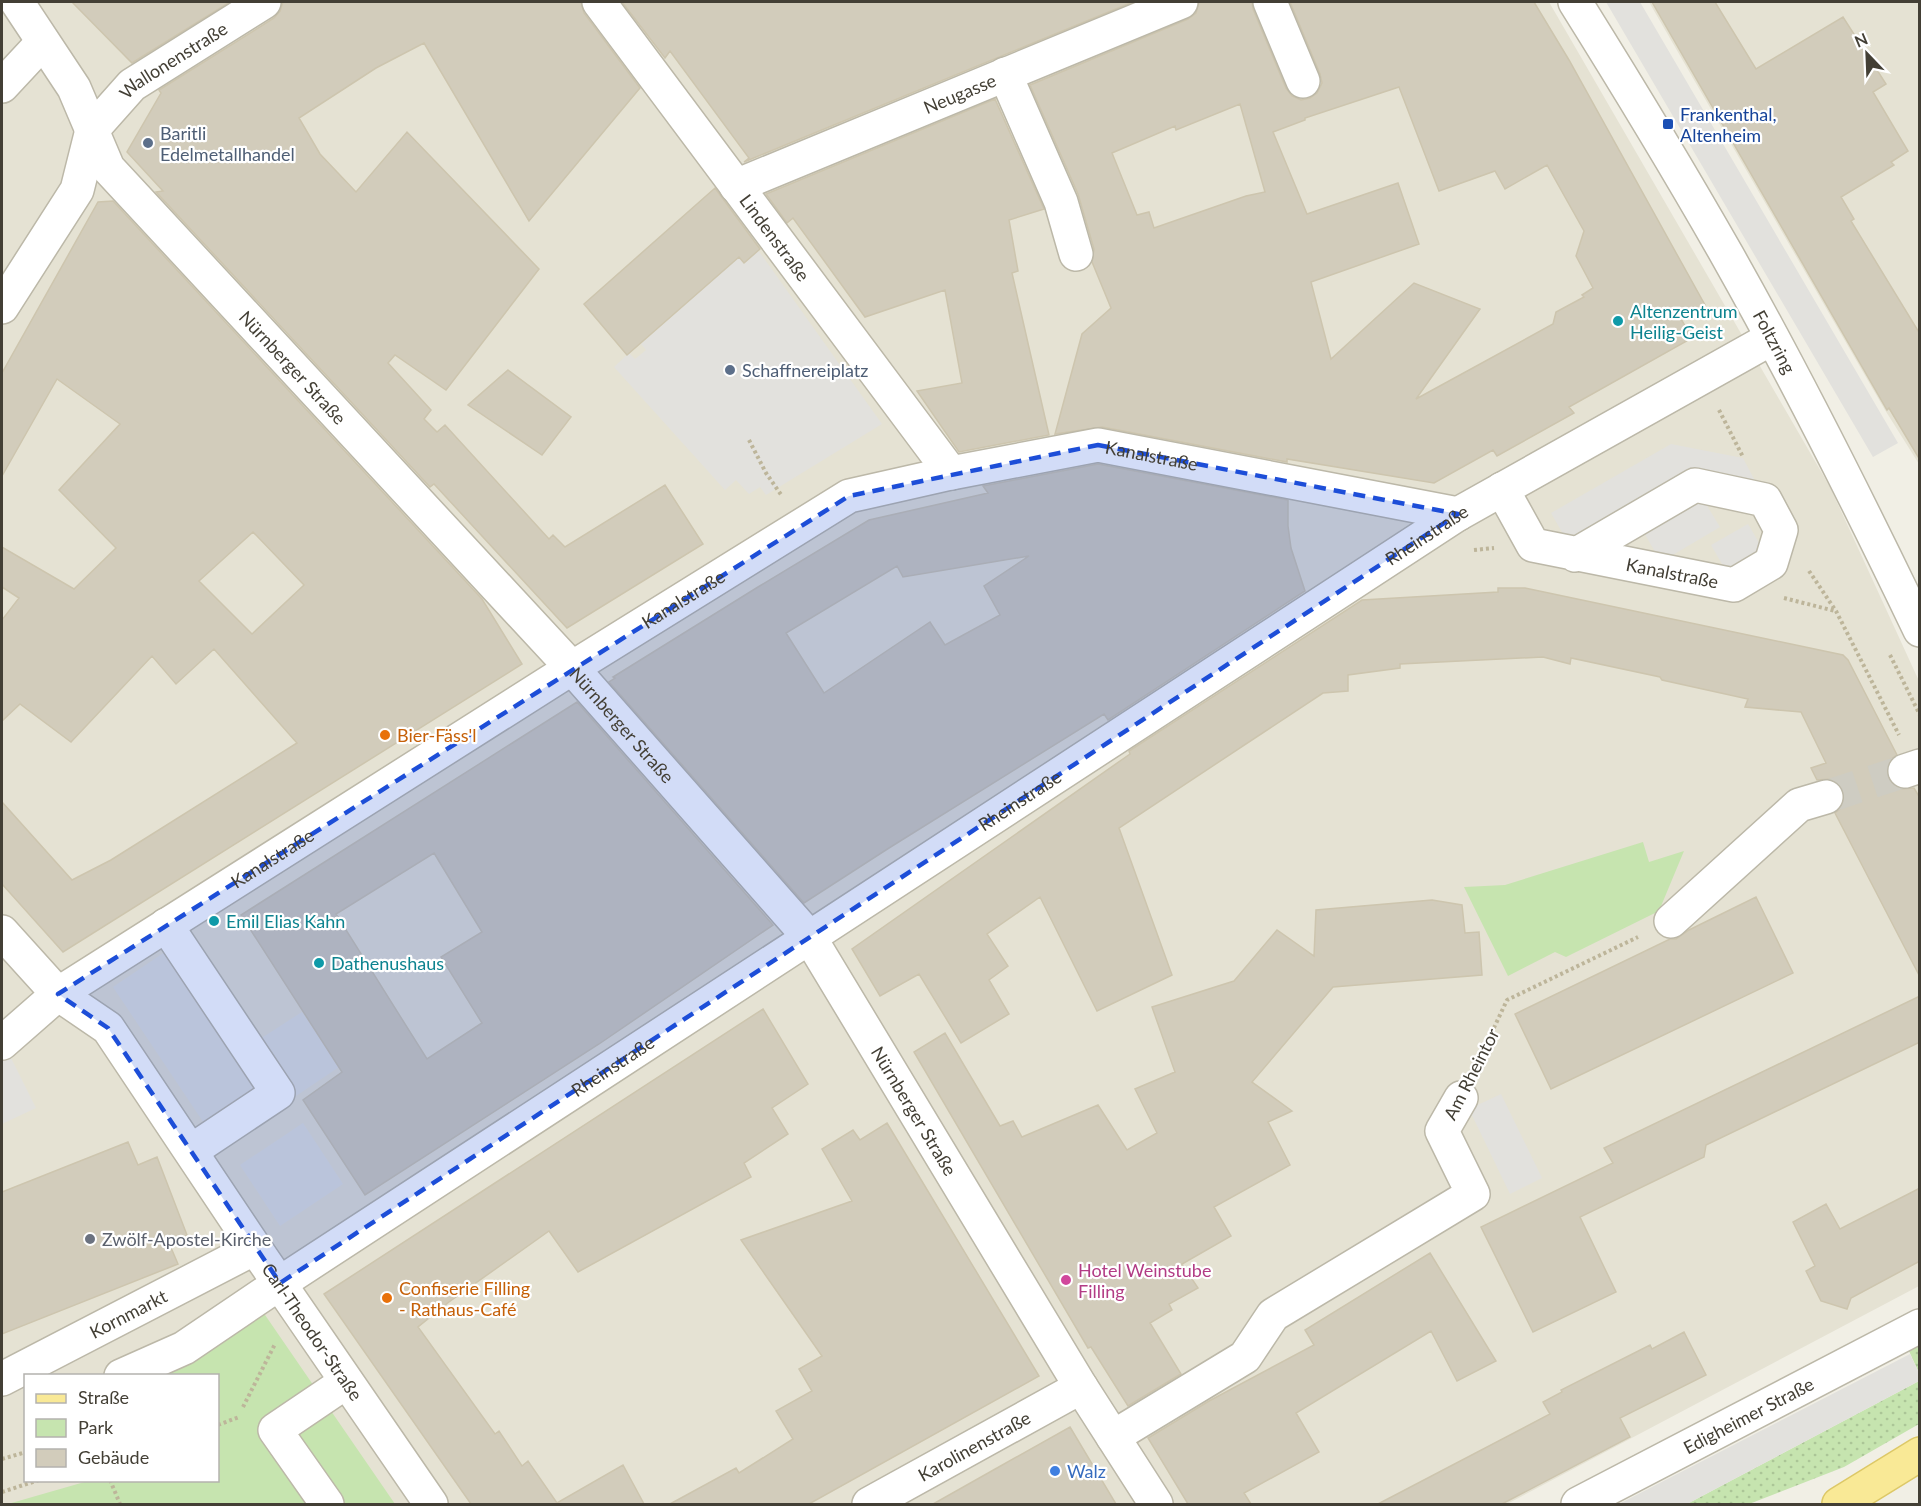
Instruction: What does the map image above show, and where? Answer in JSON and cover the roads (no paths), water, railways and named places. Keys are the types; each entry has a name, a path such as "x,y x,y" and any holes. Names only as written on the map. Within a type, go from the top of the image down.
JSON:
{"main road":[{"path":"1839,1504 1920,1454"}],"street":[{"name":"Nürnberger Straße","path":"18,2 74,88 108,168 572,668 810,938 1081,1387 1155,1504"},
{"name":"Wallonenstraße","path":"92,130 132,85 264,2"},
{"name":"Lindenstraße","path":"599,2 951,473"},
{"name":"Neugasse","path":"736,186 1181,2"},
{"path":"1270,2 1303,81"},
{"name":"Foltzring","path":"1575,2 1660,139 1772,338 1850,487 1920,630"},
{"path":"2,86 43,42"},
{"path":"1005,74 1062,202 1076,254"},
{"path":"2,307 77,190 92,130"},
{"name":"Rheinstraße","path":"126,1374 184,1348 287,1294 810,938 1458,514 1772,338"},
{"name":"Kanalstraße","path":"2,1043 58,994 572,668 849,496 951,473 1098,445 1458,514"},
{"name":"Kanalstraße","path":"1502,489 1533,545 1575,555 1734,585 1771,563 1781,530 1765,500 1695,485 1575,555"},
{"path":"1671,921 1799,806 1826,797"},
{"path":"166,925 278,1093 191,1151"},
{"name":"Carl-Theodor-Straße","path":"2,932 58,994 108,1028 255,1248 431,1504"},
{"name":"Am Rheintor","path":"1113,1437 1245,1357 1273,1315 1473,1194 1442,1131 1461,1098"},
{"name":"Kornmarkt","path":"2,1379 255,1248"},
{"name":"Edigheimer Straße","path":"1578,1504 1920,1326"},
{"path":"327,1504 275,1430 346,1382"},
{"name":"Karolinenstraße","path":"869,1504 1081,1387"}],"tunnel":[{"path":"1826,797 1905,771"}],"place":[{"name":"Frankenthal, Altenheim","path":"1668,124"},
{"name":"Baritli Edelmetallhandel","path":"148,143"},
{"name":"Altenzentrum Heilig-Geist","path":"1618,321"},
{"name":"Schaffnereiplatz","path":"730,370"},
{"name":"Bier-Fäss'l","path":"385,735"},
{"name":"Emil Elias Kahn","path":"214,921"},
{"name":"Dathenushaus","path":"319,963"},
{"name":"Zwölf-Apostel-Kirche","path":"90,1239"},
{"name":"Hotel Weinstube Filling","path":"1066,1280"},
{"name":"Confiserie Filling - Rathaus-Café","path":"387,1298"},
{"name":"Walz","path":"1055,1471"}]}
